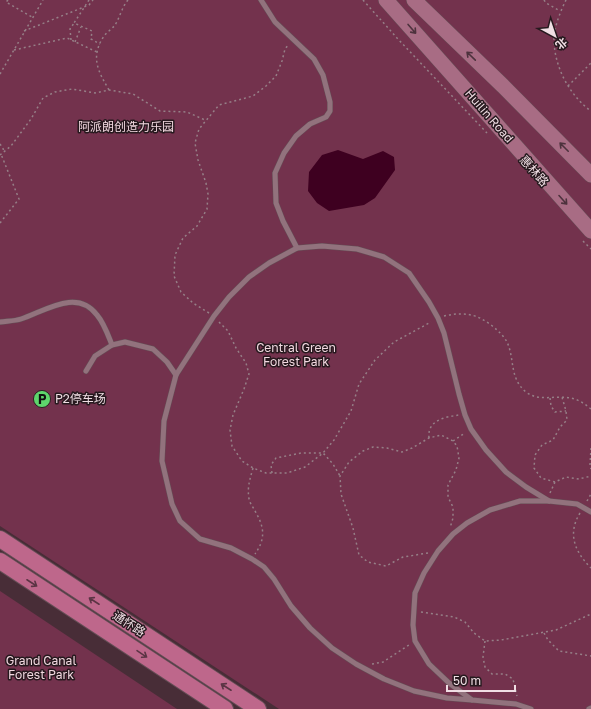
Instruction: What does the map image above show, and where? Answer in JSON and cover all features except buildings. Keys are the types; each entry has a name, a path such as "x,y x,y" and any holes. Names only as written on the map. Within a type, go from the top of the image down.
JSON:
{"main road":[{"name":"Huilin Road","path":"386,0 585,234"},
{"path":"414,0 503,86 591,175"},
{"name":"通怀路","path":"0,539 258,709"},
{"name":"通怀路","path":"0,561 225,709"}],"lane":[{"path":"260,0 275,22 314,59 324,75 330,102 330,111 326,117 310,124 296,136 284,153 276,173 276,203 283,221 297,248"},
{"path":"530,709 516,704 447,698 414,691 384,679 356,664 332,648 310,628 291,606 274,579 252,558 231,548 200,539 180,521 172,504 162,461 164,421 176,375 214,316 249,277 269,263 297,248 322,246 357,249 384,257 408,273 429,302 438,318 444,332 465,415 471,429 486,450 506,472 526,487 549,501"},
{"path":"0,322 20,319 66,302 79,302 88,306 97,315 112,345"},
{"path":"86,371 95,356 112,345 125,342 153,349 167,362 176,375"},
{"path":"472,700 449,683 429,664 415,641 413,612 415,593 424,573 438,551 453,534 467,523 490,510 520,501 549,501 577,504 591,512"}],"path":[{"path":"8,0 6,2 32,17"},
{"path":"0,74 42,0"},
{"path":"71,41 70,29 89,0"},
{"path":"24,31 89,5 93,0"},
{"path":"109,90 100,74 96,60 97,52 105,34 115,25 128,0"},
{"path":"363,0 488,134"},
{"path":"544,0 561,11"},
{"path":"566,0 561,11 554,37 556,59 568,86 583,106 591,111"},
{"path":"74,23 92,31 91,39 100,44"},
{"path":"75,42 81,27"},
{"path":"14,50 67,38 97,52"},
{"path":"292,39 285,49 276,76 266,86 253,96 219,105 199,129 195,143 198,160 206,183 208,194 207,209 197,226 183,238 175,255 174,276 181,292 193,303 214,316 228,331 236,348 246,363 249,374 233,415 230,430 232,446 242,460 253,468 266,473 287,473 305,467 323,453 334,440 351,411 359,384 375,360 394,342 438,318 456,314 472,315 488,322 500,333 507,342 518,384 527,393 537,397 572,398 583,402 591,409"},
{"path":"568,86 591,63"},
{"path":"0,222 18,199 1,155 12,146 31,119 43,98 55,92 72,88 95,93 109,90 133,94 160,111 187,112 205,120"},
{"path":"0,144 5,152"},
{"path":"585,234 591,250"},
{"path":"555,482 541,478 534,468 535,455 542,446 553,440 560,427 567,420 562,397"},
{"path":"550,398 550,406 555,412 566,411"},
{"path":"429,438 428,431 432,425 444,417 465,415"},
{"path":"453,441 471,429"},
{"path":"340,476 349,462 363,451 373,447 388,448 402,452 429,438 441,435 453,441 457,446 459,458 456,470 448,485 448,497 453,507 453,518 449,526 453,534"},
{"path":"591,448 591,469"},
{"path":"272,473 271,466 276,458 301,453 323,453 333,464 340,476 341,494 353,528 359,555 368,562 386,566 403,558 438,551"},
{"path":"252,558 261,546 263,535 260,519 250,500 248,486 253,468"},
{"path":"549,501 550,492 555,482 566,477 579,479 591,476"},
{"path":"591,494 574,523 574,544 583,560 591,568"},
{"path":"413,612 454,617 465,622 474,633 485,641 501,640 556,630 591,614"},
{"path":"543,632 548,640 559,651 591,656"},
{"path":"356,664 368,665 383,662 401,652 415,641"},
{"path":"485,641 483,657 485,667 492,674 505,674 512,679 518,698 516,704"}],"green space":[{"name":"Central Green Forest Park","path":"0,0 591,0 591,709 279,709 0,526"},
{"name":"Grand Canal Forest Park","path":"0,591 177,709 0,709"}],"shaded area":[{"path":"338,150 363,159 383,151 394,157 395,170 375,198 364,205 329,211 317,203 308,191 309,172 322,155"}],"place":[{"name":"P2停车场","path":"42,399"}],"park label":[{"name":"阿派朗创造力乐园","path":"126,127"}]}
